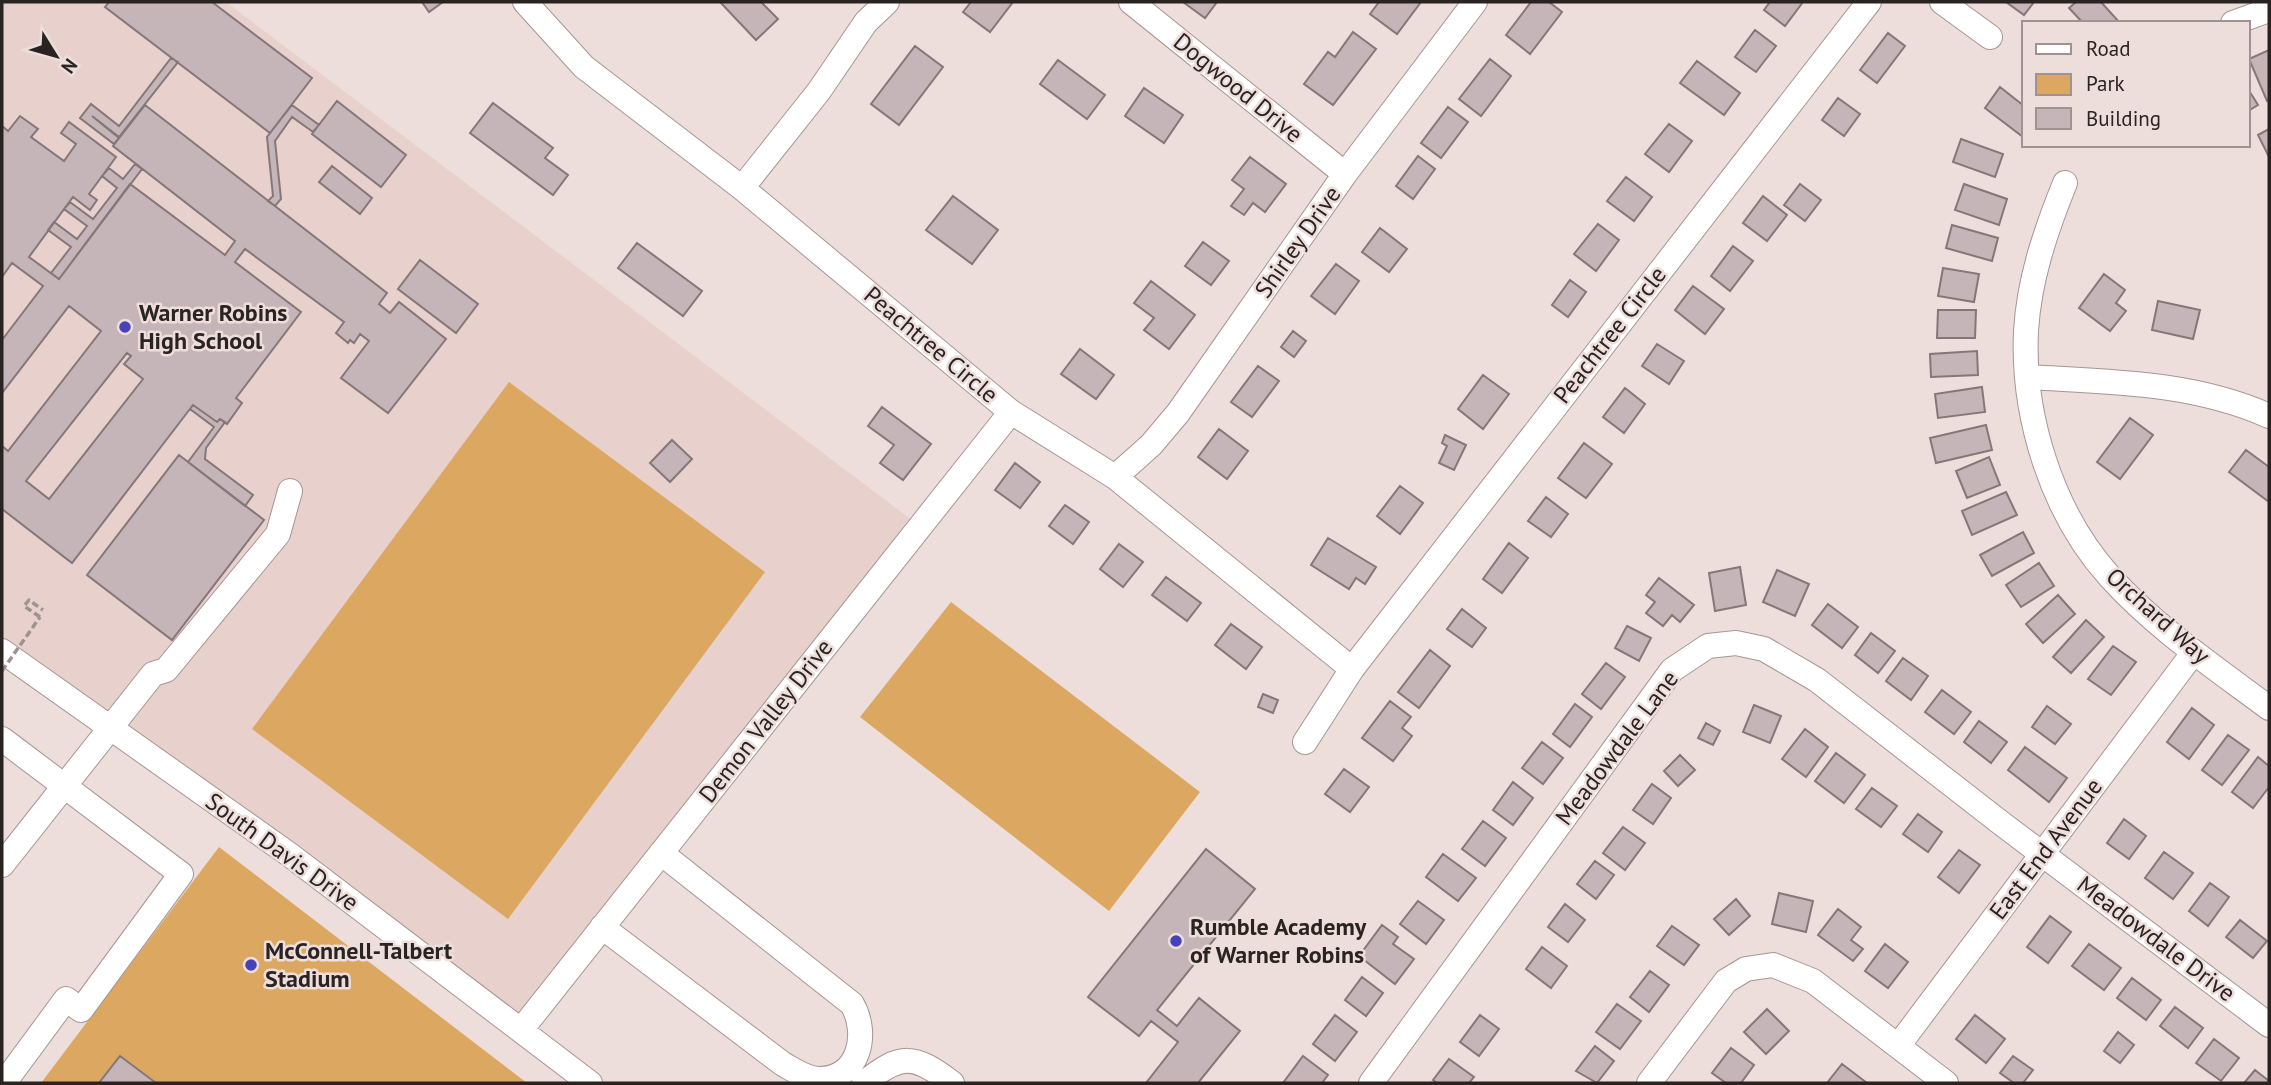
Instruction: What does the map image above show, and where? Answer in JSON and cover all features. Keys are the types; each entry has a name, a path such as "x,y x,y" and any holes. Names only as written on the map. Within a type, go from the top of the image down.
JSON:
{"street":[{"name":"Peachtree Circle","path":"526,2 584,67 742,188 1011,412 1115,477 1352,669"},
{"path":"742,188 819,91 866,22 887,2"},
{"name":"Dogwood Drive","path":"1131,2 1345,174"},
{"name":"Shirley Drive","path":"1115,477 1151,445 1178,413 1345,174 1475,2"},
{"name":"Peachtree Circle","path":"1305,742 1352,669 1869,2"},
{"path":"1942,2 1990,37"},
{"path":"2239,21 2269,10"},
{"name":"Orchard Way","path":"2065,183 2045,233 2032,282 2026,331 2028,377 2043,458 2083,540 2109,576 2194,652 2269,708"},
{"path":"2028,377 2152,384 2224,398 2269,416"},
{"name":"Demon Valley Drive","path":"521,1030 1011,412"},
{"path":"2,864 153,674 166,670 278,534 290,491"},
{"name":"Meadowdale Lane","path":"1371,1083 1672,670 1708,646 1736,643 1764,649 1817,680 2043,853"},
{"name":"South Davis Drive","path":"2,651 290,855 590,1083"},
{"name":"East End Avenue","path":"1898,1046 2194,652"},
{"path":"2,739 181,874 81,1010 66,999 4,1083"},
{"path":"602,927 783,1064 805,1076 820,1079 838,1074 853,1059 860,1047 862,1033 861,1020 852,1004 661,853"},
{"name":"Meadowdale Drive","path":"2043,853 2269,1025"},
{"path":"1648,1083 1726,981 1746,969 1773,965 1813,981 1898,1046 1935,1080"},
{"path":"864,1083 903,1058 918,1061 952,1083"}],"path":[{"path":"2,671 40,617 24,606 29,600 43,610"}],"shaded area":[{"path":"2,2 226,2 921,527 521,1030 2,651"}],"green space":[{"path":"509,382 765,572 508,919 252,729"},
{"path":"951,602 1200,792 1109,911 860,717"},
{"name":"McConnell-Talbert Stadium","path":"219,847 527,1083 41,1083"}],"building":[{"path":"109,2 212,2 312,78 270,133 105,7"},
{"path":"422,2 443,2 429,12"},
{"path":"720,2 761,2 778,19 756,40"},
{"path":"971,2 1013,2 990,32 963,12"},
{"path":"1183,2 1217,2 1205,18"},
{"path":"1379,2 1421,2 1397,34 1370,14"},
{"path":"1531,2 1549,2 1562,12 1530,54 1506,35"},
{"path":"1770,2 1803,2 1785,26 1764,10"},
{"path":"2006,2 2034,2 2024,15"},
{"path":"2076,2 2101,2 2118,21 2081,21 2069,8"},
{"path":"1755,30 1776,46 1756,72 1735,57"},
{"path":"1353,32 1376,49 1333,105 1304,84 1328,52 1335,57"},
{"path":"1888,33 1905,46 1877,83 1860,70"},
{"path":"915,46 943,67 899,125 871,104"},
{"path":"2269,50 2267,101 2250,61 2250,59"},
{"path":"171,58 178,62 119,137 92,116 119,138 114,144 80,118 91,104 119,126"},
{"path":"1490,59 1511,76 1481,116 1459,99"},
{"path":"1058,60 1105,95 1087,119 1040,84"},
{"path":"1697,61 1740,93 1724,115 1680,83"},
{"path":"2000,87 2022,104 2022,136 1985,108"},
{"path":"1144,88 1183,115 1164,143 1125,116"},
{"path":"2250,92 2258,105 2250,110"},
{"path":"1838,98 1860,114 1844,136 1822,120"},
{"path":"337,101 406,155 381,187 312,134"},
{"path":"493,103 553,148 545,158 568,175 553,195 470,133"},
{"path":"145,105 387,293 379,304 390,313 399,302 446,339 388,413 341,378 369,341 360,334 354,343 350,340 348,343 336,333 344,322 245,249 235,262 301,312 236,398 242,403 227,424 220,419 217,422 193,405 72,563 2,509 2,446 8,451 101,331 69,306 2,393 2,340 43,286 12,263 2,277 2,126 8,131 20,116 38,129 31,137 64,161 76,144 61,133 69,122 116,157 89,194 97,200 90,210 73,197 29,257 59,279 130,184 225,255 235,241 113,146","holes":["127,353 131,356 124,364 143,379 49,499 26,481"]},
{"path":"292,105 319,125 313,132 292,117 275,141 281,199 275,206 268,201 273,196 267,137"},
{"path":"1448,107 1468,122 1441,158 1421,143"},
{"path":"1669,124 1692,141 1669,172 1645,154"},
{"path":"2269,129 2269,157 2258,135"},
{"path":"1961,139 2003,154 1995,177 1953,162"},
{"path":"1418,156 1435,169 1413,199 1396,186"},
{"path":"1250,157 1286,184 1265,212 1253,203 1244,215 1231,206 1244,189 1232,180"},
{"path":"135,164 142,169 59,279 51,273 71,247 48,230 54,222 77,239 87,226 64,209 70,202 93,219 117,188 102,176 109,168 123,179"},
{"path":"332,166 372,198 360,214 319,182"},
{"path":"1626,177 1652,197 1634,221 1607,201"},
{"path":"1800,184 1821,200 1805,221 1784,205"},
{"path":"1964,184 2007,199 1999,225 1955,210"},
{"path":"953,196 998,230 972,264 926,230"},
{"path":"1763,196 1787,215 1767,241 1743,223"},
{"path":"1598,224 1619,240 1596,271 1574,254"},
{"path":"1952,225 1998,238 1992,261 1946,248"},
{"path":"1380,228 1407,249 1389,272 1362,252"},
{"path":"1203,242 1229,261 1211,285 1185,266"},
{"path":"637,243 702,291 683,316 618,268"},
{"path":"1733,246 1753,261 1730,291 1711,276"},
{"path":"420,260 478,304 456,333 398,289"},
{"path":"1336,264 1359,281 1335,314 1311,296"},
{"path":"1943,268 1979,274 1974,302 1938,296"},
{"path":"2104,274 2125,290 2116,303 2126,311 2110,331 2079,308"},
{"path":"1570,280 1586,292 1568,317 1552,305"},
{"path":"1151,281 1195,315 1169,349 1144,330 1154,318 1134,303"},
{"path":"1693,286 1724,309 1705,334 1675,310"},
{"path":"2158,301 2200,310 2193,339 2152,330"},
{"path":"1938,310 1976,310 1975,338 1937,338"},
{"path":"1293,331 1306,341 1294,357 1281,347"},
{"path":"1657,344 1684,361 1669,384 1642,366"},
{"path":"1080,349 1114,375 1096,399 1061,374"},
{"path":"1977,351 1978,375 1931,377 1930,354"},
{"path":"1258,366 1279,381 1252,417 1231,402"},
{"path":"1483,375 1509,394 1483,429 1458,409"},
{"path":"1982,387 1985,412 1938,418 1935,394"},
{"path":"1625,388 1645,404 1624,433 1603,417"},
{"path":"193,405 217,422 220,419 225,422 206,448 205,459 253,495 245,506 188,462 214,427 190,409"},
{"path":"882,407 931,444 903,480 880,463 894,445 868,426"},
{"path":"2130,418 2153,435 2120,479 2097,462"},
{"path":"1986,425 1992,450 1936,463 1930,438"},
{"path":"1219,429 1248,451 1227,479 1198,457"},
{"path":"1445,435 1466,445 1454,470 1439,463 1447,446 1442,443"},
{"path":"672,440 692,459 670,482 650,463"},
{"path":"1584,443 1612,464 1586,498 1558,478"},
{"path":"2246,450 2269,467 2269,502 2229,472"},
{"path":"179,455 264,520 172,640 87,575"},
{"path":"1989,457 2000,485 1967,498 1956,471"},
{"path":"1015,463 1040,482 1020,508 995,490"},
{"path":"1400,486 1423,503 1400,534 1377,516"},
{"path":"2006,492 2017,515 1972,535 1962,511"},
{"path":"1546,497 1568,514 1551,537 1528,521"},
{"path":"1065,505 1089,522 1073,544 1049,526"},
{"path":"2023,532 2034,553 1992,576 1980,555"},
{"path":"1328,538 1376,567 1365,584 1356,578 1349,589 1311,565"},
{"path":"1509,543 1528,558 1502,593 1483,579"},
{"path":"1119,544 1143,562 1123,587 1100,569"},
{"path":"2039,563 2054,586 2021,607 2006,585"},
{"path":"1740,567 1746,605 1715,611 1709,573"},
{"path":"1777,570 1809,584 1795,616 1763,602"},
{"path":"1166,577 1201,603 1187,621 1152,595"},
{"path":"1659,578 1694,605 1680,622 1672,615 1663,626 1646,613 1655,602 1646,595"},
{"path":"2058,595 2075,614 2043,643 2026,624"},
{"path":"1828,604 1858,627 1842,648 1812,625"},
{"path":"1462,609 1486,628 1472,647 1447,629"},
{"path":"2086,620 2104,637 2071,673 2053,657"},
{"path":"1231,624 1262,647 1246,669 1215,645"},
{"path":"1627,626 1651,638 1639,661 1615,648"},
{"path":"1871,633 1895,651 1878,673 1855,655"},
{"path":"2113,646 2136,662 2111,695 2088,679"},
{"path":"1430,650 1450,666 1419,708 1398,692"},
{"path":"1903,658 1928,676 1911,700 1886,681"},
{"path":"1606,663 1625,677 1601,709 1582,694"},
{"path":"1942,690 1971,712 1954,734 1925,712"},
{"path":"1263,694 1278,700 1273,713 1258,707"},
{"path":"1390,701 1411,717 1402,728 1412,736 1393,761 1362,738"},
{"path":"1575,704 1592,717 1570,747 1553,734"},
{"path":"1754,705 1781,716 1770,743 1743,732"},
{"path":"2047,706 2071,724 2055,744 2032,727"},
{"path":"2192,708 2214,725 2189,759 2167,742"},
{"path":"1979,721 2007,742 1991,763 1964,742"},
{"path":"1706,723 1720,731 1713,745 1698,738"},
{"path":"1805,729 1828,747 1806,777 1782,759"},
{"path":"2228,735 2249,750 2222,785 2202,770"},
{"path":"1542,742 1563,758 1543,784 1522,768"},
{"path":"2025,747 2067,778 2049,802 2008,770"},
{"path":"1836,753 1865,775 1844,803 1815,781"},
{"path":"1680,755 1695,770 1678,786 1664,771"},
{"path":"2258,757 2269,766 2269,787 2253,808 2232,792"},
{"path":"1344,769 1369,787 1350,812 1325,794"},
{"path":"1513,782 1533,798 1513,825 1493,810"},
{"path":"1652,784 1671,798 1653,824 1633,810"},
{"path":"1872,788 1897,806 1881,827 1856,809"},
{"path":"1918,814 1942,832 1928,852 1903,834"},
{"path":"2124,819 2146,836 2129,859 2107,843"},
{"path":"1483,821 1506,838 1485,866 1462,849"},
{"path":"1623,827 1645,843 1625,870 1603,853"},
{"path":"1206,849 1255,889 1157,1010 1177,1026 1199,998 1240,1031 1198,1083 1146,1083 1178,1042 1151,1021 1139,1036 1088,997"},
{"path":"1959,850 1980,865 1959,893 1938,877"},
{"path":"2164,852 2193,873 2173,899 2145,878"},
{"path":"1443,854 1476,878 1458,901 1426,877"},
{"path":"1595,861 1614,875 1596,899 1577,884"},
{"path":"2210,883 2229,897 2208,926 2189,911"},
{"path":"1779,893 1813,901 1806,932 1772,924"},
{"path":"1736,899 1750,916 1729,935 1714,919"},
{"path":"1418,901 1444,920 1426,944 1400,924"},
{"path":"1565,904 1585,920 1568,942 1548,927"},
{"path":"1838,909 1861,927 1851,940 1863,949 1853,961 1818,935"},
{"path":"2050,916 2071,932 2048,963 2027,947"},
{"path":"2240,920 2267,941 2253,958 2226,937"},
{"path":"1382,925 1398,937 1393,944 1414,959 1395,984 1359,956"},
{"path":"1672,926 1699,945 1684,965 1657,946"},
{"path":"1885,944 1908,962 1888,988 1865,971"},
{"path":"2089,944 2121,968 2104,990 2072,966"},
{"path":"1542,947 1567,966 1551,988 1526,969"},
{"path":"1650,971 1669,985 1649,1012 1630,997"},
{"path":"1362,977 1383,993 1366,1016 1345,1000"},
{"path":"2132,978 2161,1000 2146,1020 2117,998"},
{"path":"1617,1004 1641,1021 1620,1049 1596,1032"},
{"path":"2175,1007 2203,1028 2188,1048 2160,1026"},
{"path":"1767,1009 1789,1031 1766,1054 1744,1032"},
{"path":"1335,1015 1357,1032 1335,1061 1313,1044"},
{"path":"1480,1015 1499,1029 1479,1056 1460,1042"},
{"path":"1975,1015 2005,1039 1986,1063 1956,1039"},
{"path":"2118,1032 2134,1045 2120,1063 2104,1051"},
{"path":"2214,1039 2239,1058 2221,1081 2196,1063"},
{"path":"1595,1046 1614,1061 1597,1083 1576,1071"},
{"path":"1731,1048 1754,1065 1741,1083 1726,1083 1712,1073"},
{"path":"120,1056 156,1083 99,1083"},
{"path":"1303,1056 1328,1075 1322,1083 1283,1083"},
{"path":"2013,1056 2033,1070 2023,1083 2014,1083 2000,1073"},
{"path":"1449,1059 1474,1077 1469,1083 1437,1083 1433,1080"},
{"path":"1842,1064 1867,1083 1827,1083"},
{"path":"2255,1070 2269,1081 2269,1083 2244,1083"}],"place":[{"name":"Warner Robins High School","path":"125,327"},
{"name":"Rumble Academy of Warner Robins","path":"1176,941"},
{"name":"McConnell-Talbert Stadium","path":"251,965"}]}
